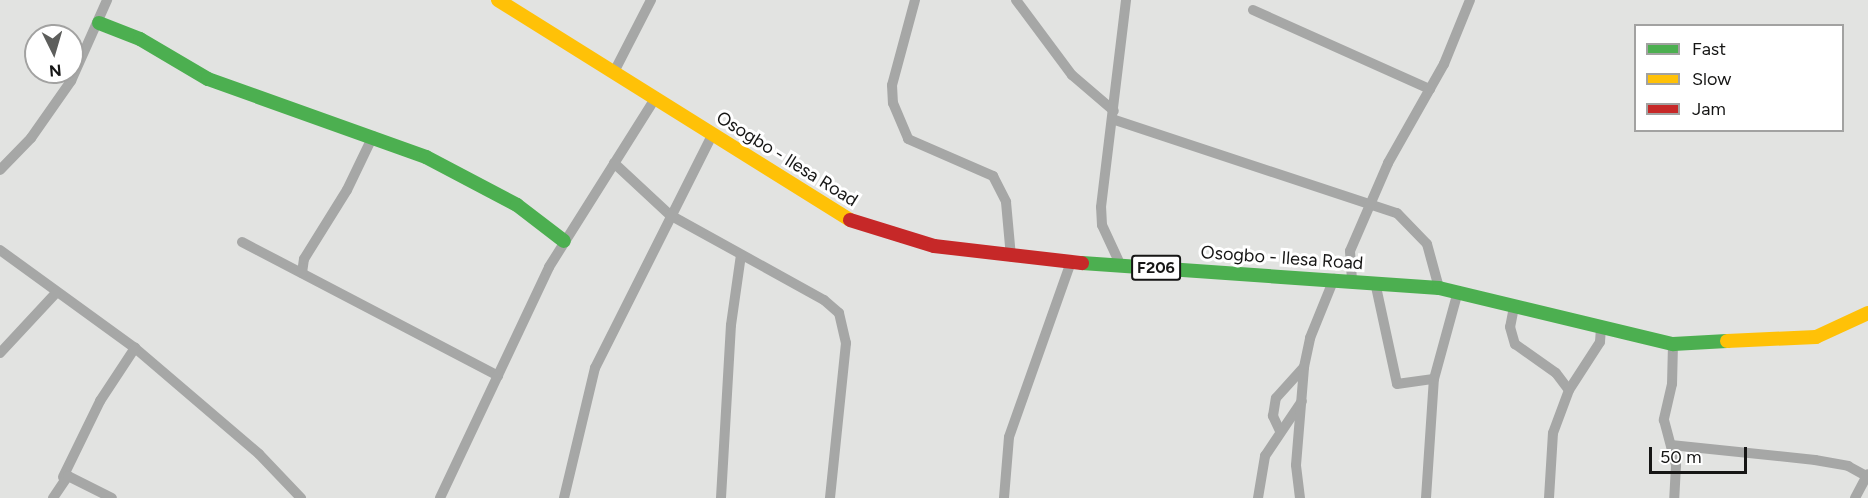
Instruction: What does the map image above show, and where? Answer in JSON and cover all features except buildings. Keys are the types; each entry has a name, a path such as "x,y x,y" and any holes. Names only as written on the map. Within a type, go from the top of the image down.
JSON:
{"main road":[{"name":"Osogbo - Ilesa Road","path":"498,0 849,220 934,246 1011,257 1071,262 1352,280 1439,288 1672,344 1816,337 1868,313"},
{"path":"99,23 140,39 208,79 373,136 426,157 517,205 564,241"}],"street":[{"path":"0,170 31,138 71,81 99,23 107,0"},
{"path":"614,72 651,0"},
{"path":"915,0 892,85 893,103 908,139 993,176 1006,202 1011,257"},
{"path":"1016,0 1072,75 1115,115 1372,202 1418,229 1427,244 1439,288"},
{"path":"1121,266 1102,225 1101,207 1115,115 1113,93 1126,0"},
{"path":"1352,280 1350,251 1372,202 1430,89 1470,0"},
{"path":"1253,10 1430,89"},
{"path":"440,498 564,241 656,97"},
{"path":"564,498 595,368 670,214 712,135"},
{"path":"302,273 304,259 347,190 373,136"},
{"path":"614,162 670,214 824,300 843,322 846,343 830,498"},
{"path":"242,242 498,376"},
{"path":"0,250 135,348 259,454 301,498"},
{"path":"721,498 730,325 741,255"},
{"path":"1004,498 1009,437 1071,262"},
{"path":"1300,498 1296,465 1304,367 1310,338 1334,279"},
{"path":"1375,282 1397,384 1434,379"},
{"path":"1426,498 1434,379 1458,291"},
{"path":"0,353 56,292"},
{"path":"1514,307 1510,327 1515,344 1556,373 1569,390"},
{"path":"1549,498 1552,441 1569,390 1600,342 1601,327"},
{"path":"1672,344 1672,384 1664,420 1671,445 1674,498"},
{"path":"53,498 100,401 135,348"},
{"path":"1280,431 1273,416 1276,398 1304,367"},
{"path":"1258,498 1265,456 1302,401"},
{"path":"1671,445 1815,460 1848,466 1866,474 1855,498"},
{"path":"63,477 111,498"}],"traffic: fast":[{"path":"99,23 140,39 208,79 426,157 517,205 564,241"},
{"path":"1082,263 1439,288 1673,344 1727,341"}],"traffic: slow":[{"path":"498,0 850,220"},
{"path":"1727,341 1816,337 1868,313"}],"traffic: jam":[{"path":"850,220 934,246 1082,263"}]}
